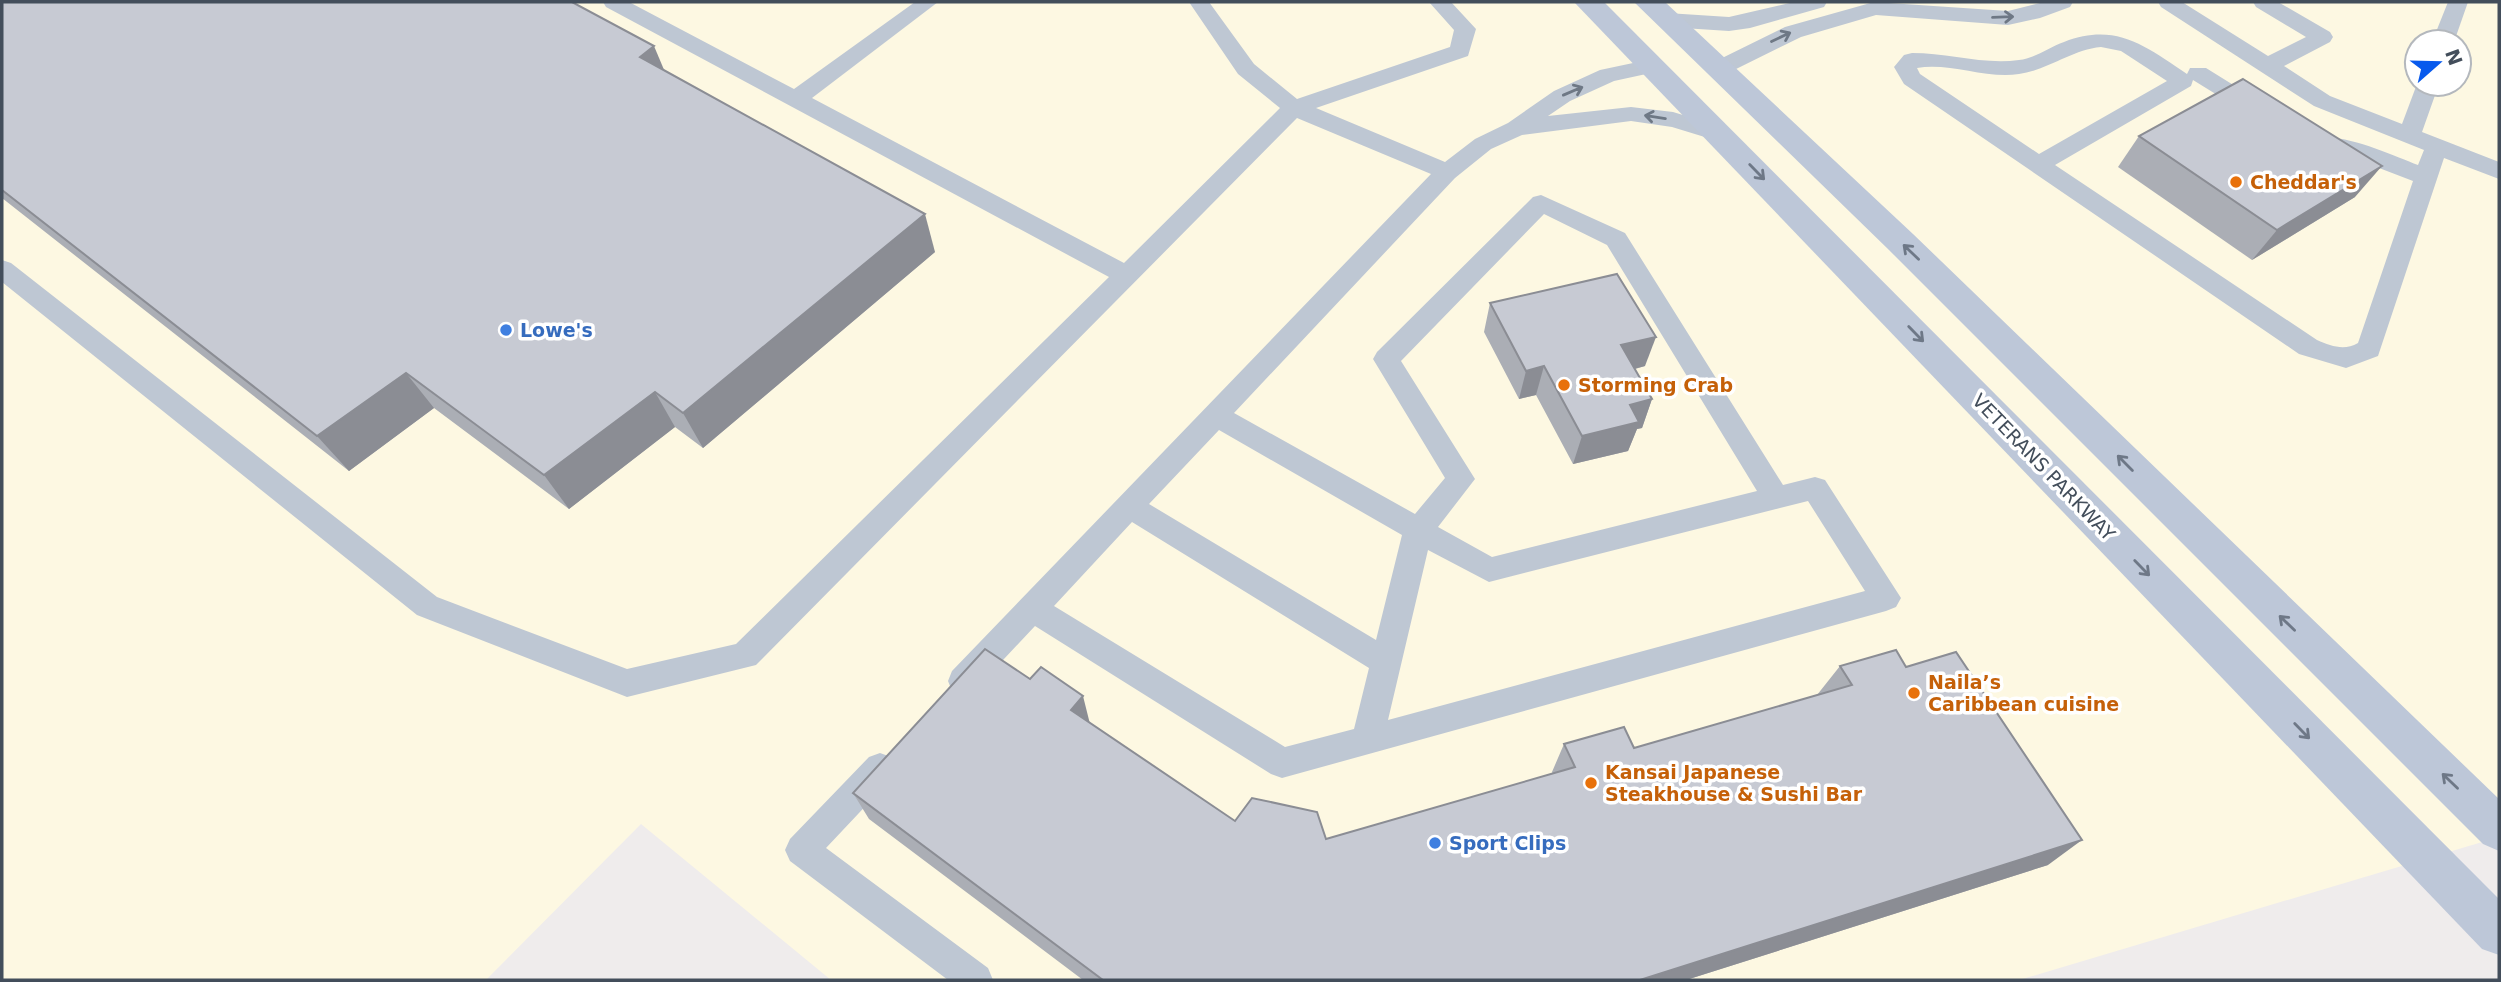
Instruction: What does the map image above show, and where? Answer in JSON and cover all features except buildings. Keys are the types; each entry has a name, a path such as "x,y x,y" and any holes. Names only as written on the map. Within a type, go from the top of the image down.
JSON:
{"main road":[{"name":"VETERANS PARKWAY","path":"1588,2 1721,134 2499,932"},
{"path":"1657,11 1720,68 2499,829"}],"lane":[{"path":"613,2 1126,275"},
{"path":"796,99 928,2"},
{"path":"1199,2 1246,69 1294,108 1447,172"},
{"path":"2,269 427,607 627,682 745,655 1294,108 1460,51 1465,29 1439,2"},
{"path":"1657,11 1729,24 1750,21 1817,2"},
{"path":"1720,68 1793,32 1875,8 2008,18 2033,13 2063,2"},
{"path":"2168,2 2322,102 2499,171"},
{"path":"2263,2 2322,37 2267,66"},
{"path":"2448,28 2458,2"},
{"path":"2278,122 2119,41 2102,38 2085,40 2032,66 1998,68 1912,60 1905,67 1912,79 2308,347 2335,358 2356,358 2369,349 2436,147"},
{"path":"2039,164 2242,51"},
{"path":"946,699 1447,172 1483,144 1516,128 1562,96 1608,75 1652,66"},
{"path":"2409,137 2423,98"},
{"path":"1516,128 1631,114 1673,120 1721,134"},
{"path":"2301,136 2359,152 2426,177"},
{"path":"1367,740 1418,530 1461,480 1386,359 1541,203 1616,239 1776,498"},
{"path":"1032,608 1282,763 1886,598 1815,488 1489,570 1215,415"},
{"path":"1129,506 1386,662"},
{"path":"898,749 802,850 976,980"}],"shaded area":[{"path":"2,2 2499,2 2499,837 2019,980 831,980 641,824 486,980 2,980"}],"place":[{"name":"Cheddar's","path":"2236,182"},
{"name":"Lowe's","path":"506,330"},
{"name":"Storming Crab","path":"1564,385"},
{"name":"Naila’s Caribbean cuisine","path":"1914,693"},
{"name":"Kansai Japanese Steakhouse & Sushi Bar","path":"1591,783"},
{"name":"Sport Clips","path":"1435,843"}]}
